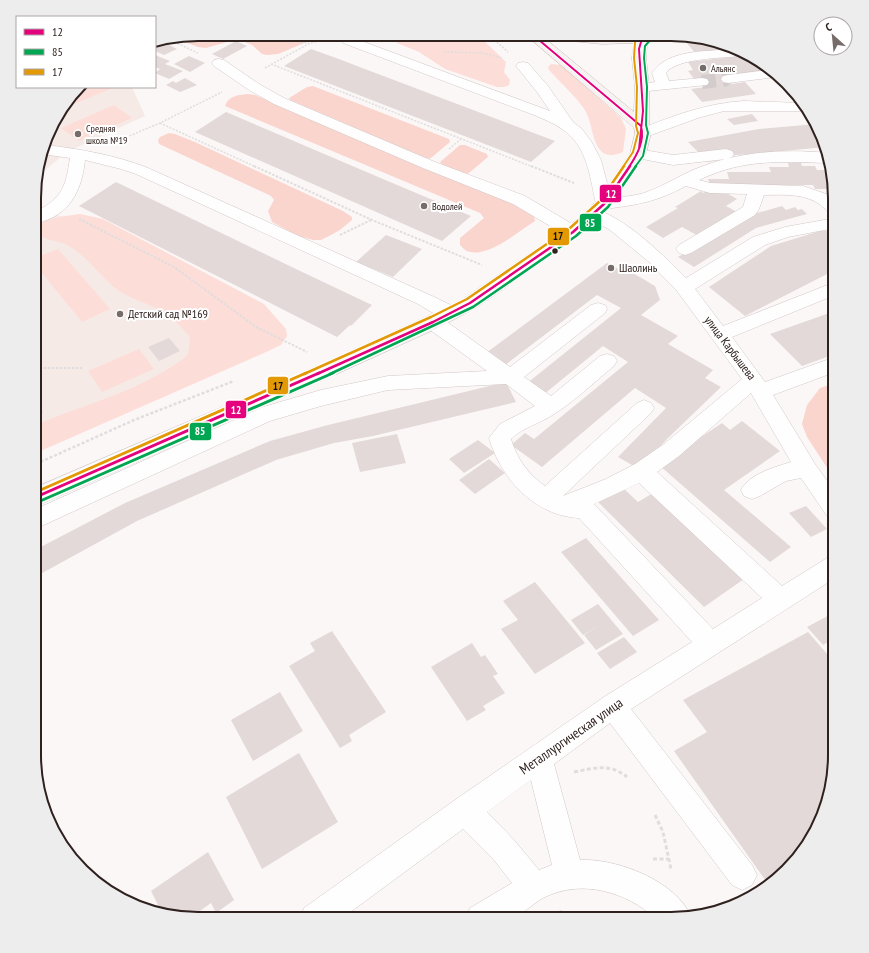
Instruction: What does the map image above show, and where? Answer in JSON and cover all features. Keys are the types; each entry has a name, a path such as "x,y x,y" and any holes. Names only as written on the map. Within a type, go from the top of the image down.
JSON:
{"main road":[{"path":"540,41 642,129"},
{"path":"41,495 334,367 441,318 476,299 573,232 599,209 638,154 642,129 642,87 639,58 640,44 643,41"}],"street":[{"path":"351,41 539,112 567,125"},
{"path":"663,86 659,72 663,67 673,61 731,53"},
{"path":"219,63 244,80 286,104 428,165 519,200 573,232"},
{"path":"523,66 543,89 567,125 586,144 593,158 599,209 648,197 715,167 750,159 792,154 823,157"},
{"path":"728,79 767,75"},
{"path":"642,87 702,82"},
{"path":"642,129 699,112 723,107 798,107"},
{"path":"638,154 673,160 684,160 780,146 818,143"},
{"path":"48,151 78,154 126,165 142,171 425,300 441,318 508,378 550,406"},
{"path":"41,216 57,208 65,200 72,188 78,154"},
{"path":"687,180 696,185 710,188 803,191 823,199 828,203"},
{"path":"685,248 749,211 757,189"},
{"name":"улица Карбышева","path":"599,209 621,231 655,258 684,287 721,334 758,385 807,470 828,500"},
{"path":"684,287 759,241 786,232 828,224"},
{"path":"721,334 828,291"},
{"path":"41,518 263,415 321,398 388,383 508,378 518,372 598,309"},
{"path":"607,361 550,406 533,417 507,428 500,438 508,462 528,484 555,502 585,509 710,644"},
{"path":"555,502 641,471 679,444 731,397 758,385 828,366"},
{"path":"555,502 644,408"},
{"path":"752,490 772,477 796,469 807,470"},
{"path":"641,471 780,600"},
{"name":"Металлургическая улица","path":"325,912 465,810 613,706 828,569"},
{"path":"613,706 742,875"},
{"path":"539,758 569,875"},
{"path":"465,810 504,850 534,887"},
{"path":"493,912 534,887 569,875 605,876 628,882 650,894 672,912"}],"path":[{"path":"296,41 310,43"},
{"path":"78,154 98,149 160,123 244,80 310,43 319,41"},
{"path":"175,43 219,63"},
{"path":"394,57 422,53 460,52 482,53 504,59"},
{"path":"271,64 576,184"},
{"path":"160,123 372,220 483,265"},
{"path":"449,149 461,139"},
{"path":"57,208 174,267 256,327 307,352"},
{"path":"320,252 330,242 372,220"},
{"path":"41,368 82,368"},
{"path":"572,772 606,766 615,768 629,779"},
{"path":"647,859 669,859 663,832 655,813"},
{"path":"560,912 566,909"}],"shaded area":[{"path":"184,41 231,41 206,48 198,47"},
{"path":"243,41 309,41 278,54 267,55 262,54 252,45"},
{"path":"395,41 484,41 506,62 504,72 510,80 509,85 497,87 445,69 419,52"},
{"path":"551,64 562,65 621,118 626,129 623,152 609,155 600,150 595,142 586,112 549,70 548,67"},
{"path":"313,86 449,139 450,142 431,158 427,159 290,100 289,98 307,87"},
{"name":"Средняя школа №19","path":"86,88 132,88 145,116 67,152 43,172 49,148 57,129 68,111"},
{"path":"86,88 113,88 73,104"},
{"path":"247,94 255,95 423,168 513,204 534,215 535,221 493,248 484,251 467,251 460,245 460,238 484,218 480,213 225,106 231,98"},
{"path":"114,105 132,118 79,141 61,128"},
{"path":"169,133 195,142 343,211 352,217 352,220 340,230 321,240 313,240 298,236 272,222 268,211 274,200 271,196 159,144 158,140 160,137"},
{"path":"460,145 465,145 487,154 488,157 466,174 442,165 440,162"},
{"path":"80,214 103,219 264,304 286,329 287,336 281,345 264,353 41,451 41,423 115,395 153,378 188,355 190,340 189,335 166,313 120,292 74,249 63,243 41,236 41,224 57,217"},
{"name":"Детский сад №169","path":"58,215 167,273 238,355 41,441 41,216"},
{"path":"58,249 110,309 82,322 41,272 41,255"},
{"path":"139,349 154,369 102,392 88,371"},
{"path":"828,385 828,469 807,437 802,424 807,405 820,388"}],"building":[{"path":"236,41 247,46 223,59 212,54"},
{"path":"685,41 711,46 724,50 696,54"},
{"path":"167,44 177,49 164,55 156,51 156,47"},
{"path":"311,49 555,141 531,162 284,66"},
{"path":"156,55 170,61 165,64 183,71 169,79 156,73 160,69 156,67"},
{"path":"189,56 205,63 190,72 174,64"},
{"path":"738,56 763,72 725,76 732,84 745,82 756,94 702,102 691,89 706,87 700,80 695,80 688,71 693,70 688,62"},
{"path":"185,78 197,85 180,92 166,85 173,81 176,83"},
{"path":"226,112 471,216 442,241 195,132"},
{"path":"752,114 758,121 734,125 727,119"},
{"path":"810,125 820,148 736,155 708,162 688,142 759,129"},
{"path":"788,163 801,163 802,166 815,166 817,170 825,170 828,191 827,189 815,189 813,185 710,185 708,179 729,179 727,172 771,172 769,167 789,167"},
{"path":"116,182 372,305 351,326 350,325 337,337 79,206"},
{"path":"710,189 725,192 737,199 726,206 739,213 700,237 682,227 663,238 646,227 678,208 675,207 701,191 703,193"},
{"path":"782,206 786,210 795,207 798,210 802,209 807,214 756,228 694,267 678,257 742,218"},
{"path":"828,230 828,274 745,316 709,287 771,246 820,231"},
{"path":"386,235 422,249 393,277 356,262"},
{"path":"607,263 623,271 626,269 655,286 660,300 641,315 678,336 668,344 713,370 705,378 721,387 668,438 639,469 618,457 666,408 635,388 542,467 511,445 525,433 534,439 628,362 603,346 543,395 526,384 621,308 597,295 505,365 486,353"},
{"path":"828,313 828,357 802,366 770,334"},
{"path":"169,338 180,351 159,361 148,347"},
{"path":"506,382 516,402 373,436 334,443 276,460 137,521 41,574 41,547 125,503 270,441 328,425"},
{"path":"742,421 780,451 724,490 791,547 770,562 659,465 722,423 730,430"},
{"path":"397,434 406,463 360,472 352,443"},
{"path":"478,440 495,453 464,473 449,459"},
{"path":"489,459 505,473 475,494 459,480"},
{"path":"623,488 638,502 653,493 744,579 704,607 598,502"},
{"path":"806,506 827,529 811,537 789,513"},
{"path":"586,538 659,620 633,636 561,552"},
{"path":"535,582 585,643 535,674 501,629 518,620 503,601"},
{"path":"598,604 623,634 596,650 584,635 598,626 583,635 571,620"},
{"path":"828,616 828,642 823,645 807,627"},
{"path":"332,631 386,712 349,735 352,741 340,748 289,666 315,651 310,643"},
{"path":"808,632 828,655 828,765 823,795 812,824 801,842 782,866 765,880 674,751 707,732 683,700"},
{"path":"624,637 637,652 610,669 597,653"},
{"path":"472,643 481,657 485,655 498,674 493,676 505,693 483,706 486,710 467,721 431,667"},
{"path":"280,692 303,731 253,761 231,720"},
{"path":"299,753 338,822 262,869 226,797"},
{"path":"208,852 234,900 217,912 216,912 211,903 199,912 178,911 159,907 151,891"}],"tunnel":[{"path":"702,82 728,79"}],"transit line":[{"name":"12","path":"41,495 334,367 433,322 470,303 573,232 604,204 638,154 643,133 641,126 540,41"},
{"name":"17","path":"41,490 431,317 467,299 570,228 600,201 633,152 638,133 636,126 637,87 634,58 636,41"},
{"name":"12","path":"639,149 643,111 639,49 642,41"},
{"name":"85","path":"41,501 336,372 435,326 473,307 576,236 608,207 643,156 648,133 646,125 647,87 644,58 645,46 649,41"}],"place":[{"name":"Альянс","path":"703,68"},
{"name":"Средняя школа №19","path":"78,134"},
{"name":"Водолей","path":"424,206"},
{"name":"Шаолинь","path":"611,268"},
{"name":"Детский сад №169","path":"120,314"}]}
